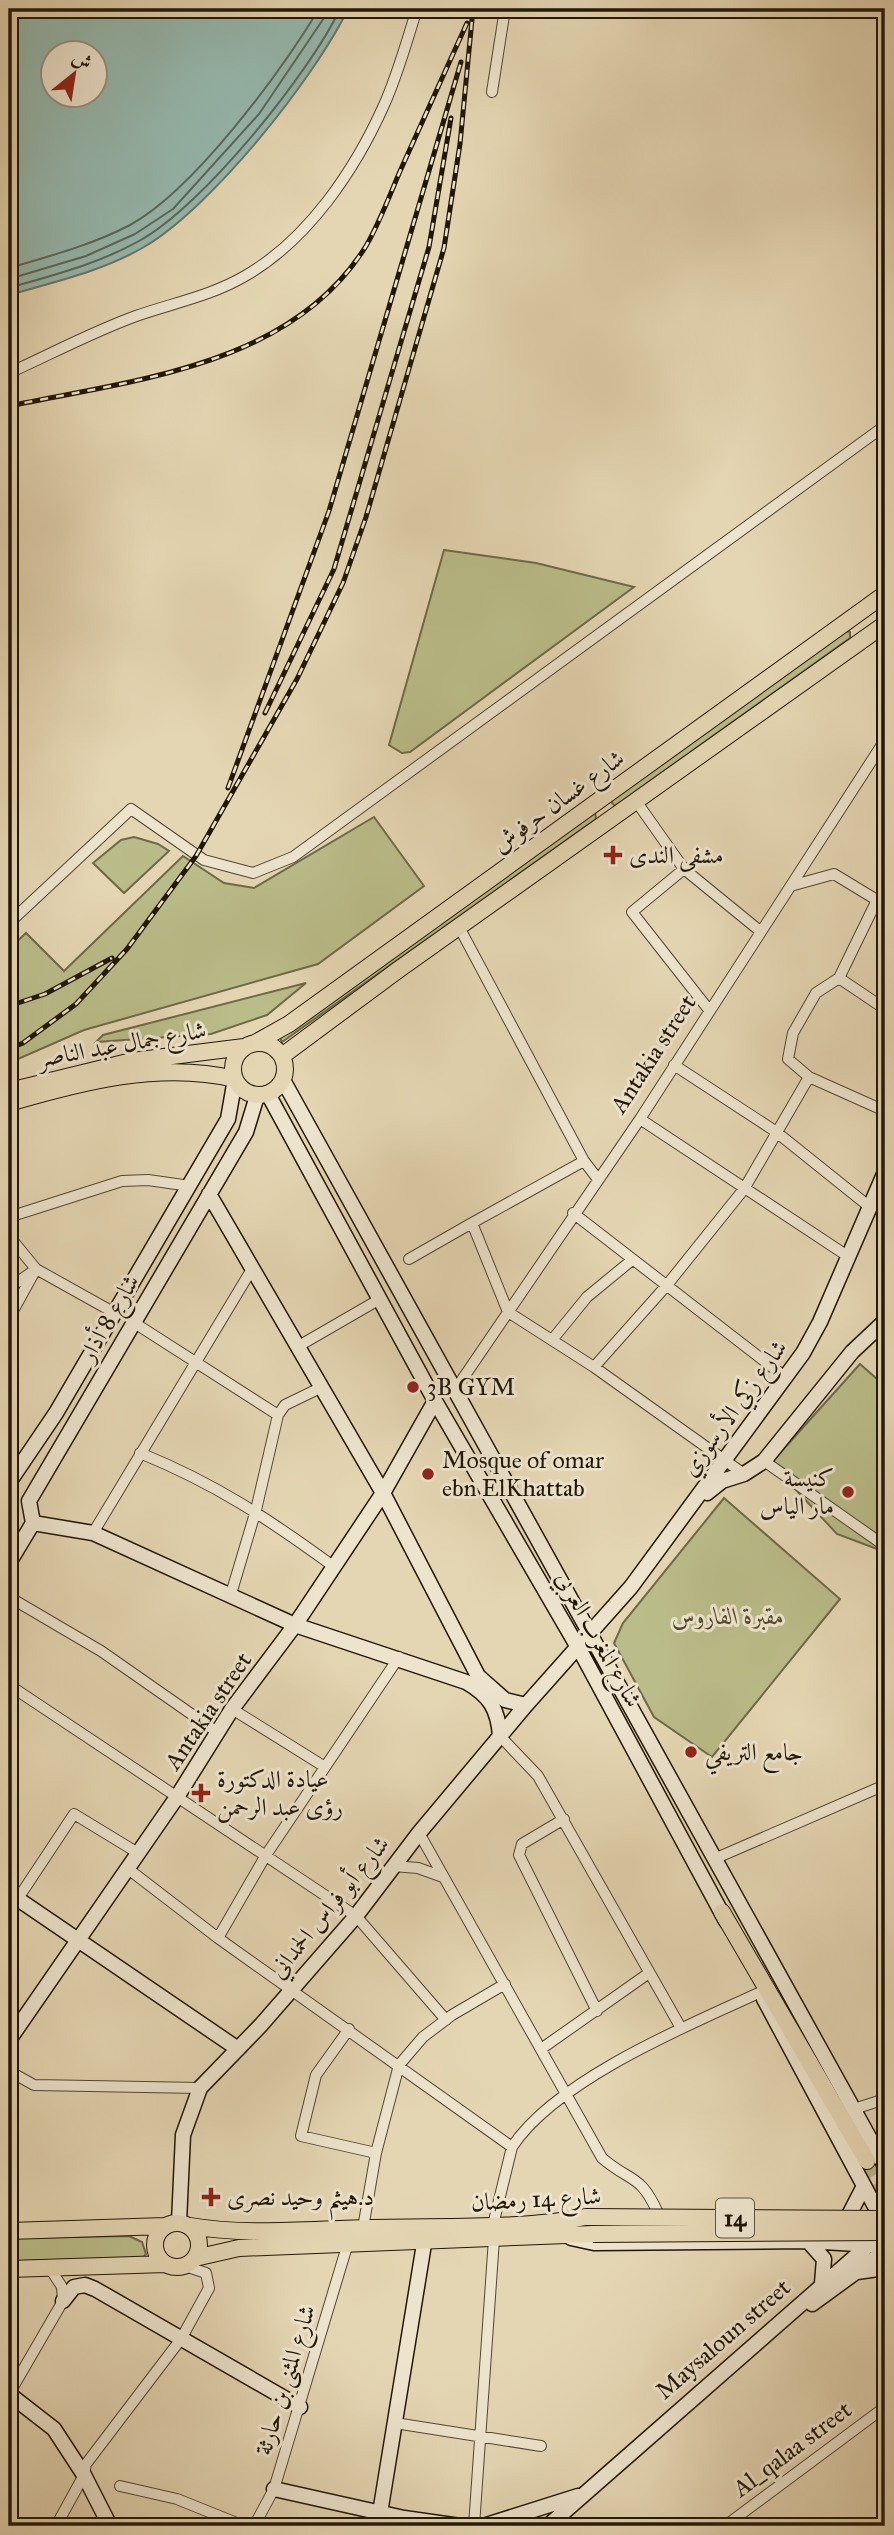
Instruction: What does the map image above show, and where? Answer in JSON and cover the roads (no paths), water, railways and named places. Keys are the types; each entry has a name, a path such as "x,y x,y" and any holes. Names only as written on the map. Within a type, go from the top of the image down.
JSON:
{"main road":[{"name":"شارع غسان حرفوش","path":"250,1045 289,1024 885,594"},
{"path":"879,628 865,628 863,622 867,615 885,603"},
{"name":"شارع غسان حرفوش","path":"282,1056 611,817 879,628"},
{"path":"598,800 611,817"},
{"path":"9,1103 64,1087 127,1076 187,1070 234,1079 243,1090 262,1095 284,1080 286,1068 282,1056 271,1045 250,1045 234,1061 234,1079 228,1119 56,1413 11,1478 24,1489 33,1523 9,1563"},
{"name":"شارع جمال عبد الناصر","path":"9,1091 132,1061 250,1045"},
{"name":"شارع المغرب العربي","path":"284,1080 885,2166"},
{"name":"شارع المغرب العربي","path":"262,1095 281,1117 435,1401 581,1651 722,1912 761,1992 864,2186 883,2214"},
{"name":"شارع 8 أذار","path":"29,1501 246,1132 262,1095"},
{"path":"246,1132 259,1116 281,1117"},
{"name":"شارع زكي الأرسوزي","path":"581,1651 785,1377 820,1322 876,1205 885,1172"},
{"path":"209,1194 383,1493 461,1647 486,1686 505,1700 526,1704"},
{"path":"593,1638 708,1492 722,1481 744,1474 764,1461 852,1352 885,1321"},
{"name":"Antakia street","path":"9,2040 177,1797 232,1709 295,1625 383,1493 435,1401"},
{"path":"33,1523 93,1533 295,1625 399,1657 466,1682 488,1698 495,1708 500,1736"},
{"path":"446,1674 459,1662 461,1647"},
{"name":"شارع أبو فراس الحمداني","path":"178,2225 183,2135 200,2088 356,1916 419,1833 526,1704 581,1651"},
{"path":"13,1896 238,2049"},
{"path":"722,1912 867,2161"},
{"path":"862,2124 885,2154"},
{"path":"849,2215 864,2186"},
{"path":"558,2229 593,2211 883,2214 879,2230 868,2245"},
{"name":"شارع 14 رمضان","path":"558,2229 586,2217 883,2214"},
{"path":"9,2269 51,2270 166,2264 190,2262 200,2245 178,2225 160,2231 155,2245 156,2252 166,2264"},
{"name":"شارع 14 رمضان","path":"9,2231 178,2225 220,2230 363,2228 494,2232"},
{"path":"558,2229 594,2243 808,2241 868,2245 885,2249"},
{"name":"شارع 14 رمضان","path":"190,2262 239,2248 558,2229 593,2234 885,2232"},
{"path":"380,2513 425,2238"},
{"path":"808,2241 824,2259 822,2283"},
{"name":"Maysaloun street","path":"548,2526 868,2245"},
{"name":"Maysaloun street","path":"582,2495 614,2478 782,2330 885,2249"},
{"path":"852,2273 885,2268"},
{"path":"63,2301 74,2287 85,2285 300,2407"},
{"path":"9,2394 47,2420 84,2475 110,2526"},
{"path":"274,2489 380,2513 460,2526"},
{"path":"483,2526 582,2495"}],"street":[{"path":"9,373 134,317 201,297 245,276 279,253 322,207 360,152 385,103 417,9"},
{"path":"492,92 505,9"},
{"path":"9,923 131,809 204,860 253,873 293,857 879,430 885,432"},
{"name":"Antakia street","path":"455,1390 639,1119 760,931 794,885 885,740"},
{"path":"636,801 684,869 760,931"},
{"path":"684,869 632,912 709,1010"},
{"path":"794,885 834,874 881,903 839,978 816,993 793,1033 788,1059 809,1077 885,1111"},
{"path":"459,927 584,1161 597,1178"},
{"path":"839,978 885,1009"},
{"path":"674,1065 775,1131 876,1205"},
{"path":"594,1367 667,1285 744,1189 775,1131 809,1077"},
{"path":"639,1119 849,1257"},
{"path":"409,1259 584,1161"},
{"path":"9,1217 122,1181 148,1180 190,1186"},
{"path":"573,1213 785,1377"},
{"path":"472,1223 508,1312 594,1367 744,1474"},
{"path":"9,1236 36,1269 113,1312"},
{"path":"552,1340 587,1297 632,1260"},
{"path":"9,1287 36,1269"},
{"path":"9,1318 36,1269"},
{"path":"93,1533 252,1269"},
{"path":"297,1348 380,1299"},
{"path":"133,1322 278,1415"},
{"path":"231,1594 256,1510 278,1415 285,1405 320,1388"},
{"path":"140,1453 194,1475 256,1510 333,1566"},
{"path":"764,1461 885,1546"},
{"path":"9,1597 101,1651 217,1732"},
{"path":"218,1938 266,1855 399,1657"},
{"path":"9,1685 356,1916 446,2020"},
{"path":"232,1709 325,1767"},
{"path":"500,1736 538,1776 681,2028"},
{"path":"714,1859 885,1785"},
{"path":"13,1896 74,1814 138,1853"},
{"path":"564,1819 522,1844 519,1855 597,2011"},
{"path":"419,1833 602,2158 616,2170 635,2178 648,2190 658,2213"},
{"path":"393,1866 418,1868 443,1877"},
{"path":"127,1868 218,1938 512,2147"},
{"path":"541,2049 649,1973"},
{"path":"363,2228 376,2153 399,2065 422,2038 505,1984"},
{"path":"474,2526 494,2232 512,2147 530,2124 565,2093 681,2028 761,1992"},
{"path":"349,2029 316,2075 301,2136 376,2153"},
{"path":"9,2071 34,2085 200,2088"},
{"path":"853,2109 885,2099"},
{"name":"شارع المثنى بن حارثة","path":"254,2526 274,2489 348,2243"},
{"path":"56,2526 84,2475 86,2463 181,2339 209,2288 206,2273 190,2262"},
{"path":"9,2394 63,2301 62,2287 51,2270"},
{"name":"Al_qalaa street","path":"724,2526 811,2459 885,2407"},
{"path":"395,2423 541,2445"},
{"path":"120,2486 177,2498 244,2526"},
{"path":"878,2526 885,2522"}],"water":[{"path":"9,9 348,9 332,38 286,105 229,173 199,203 144,247 112,263 9,295"}],"tunnel":[{"path":"867,2161 885,2194"}],"railway":[{"path":"9,1049 23,1043 76,1004 127,949 196,856 297,679 343,583 366,517 444,248 460,144 473,9"},
{"path":"9,406 157,376 207,361 253,343 297,318 335,286 366,246 467,23"},
{"path":"228,788 329,511 461,62"},
{"path":"265,713 334,569 429,247 451,118"},
{"path":"9,1006 45,994 112,958"}],"place":[{"name":"مشفى الندى","path":"613,855"},
{"name":"3B GYM","path":"413,1387"},
{"name":"Mosque of omar ebn ElKhattab","path":"428,1474"},
{"name":"كنيسة مار الياس","path":"848,1492"},
{"name":"جامع التريفي","path":"691,1752"},
{"name":"عيادة الدكتورة رؤى عبد الرحمن","path":"201,1793"},
{"name":"د.هيثم وحيد نصرى","path":"211,2197"}],"park label":[{"name":"مقبرة الفاروس","path":"728,1616"}]}
